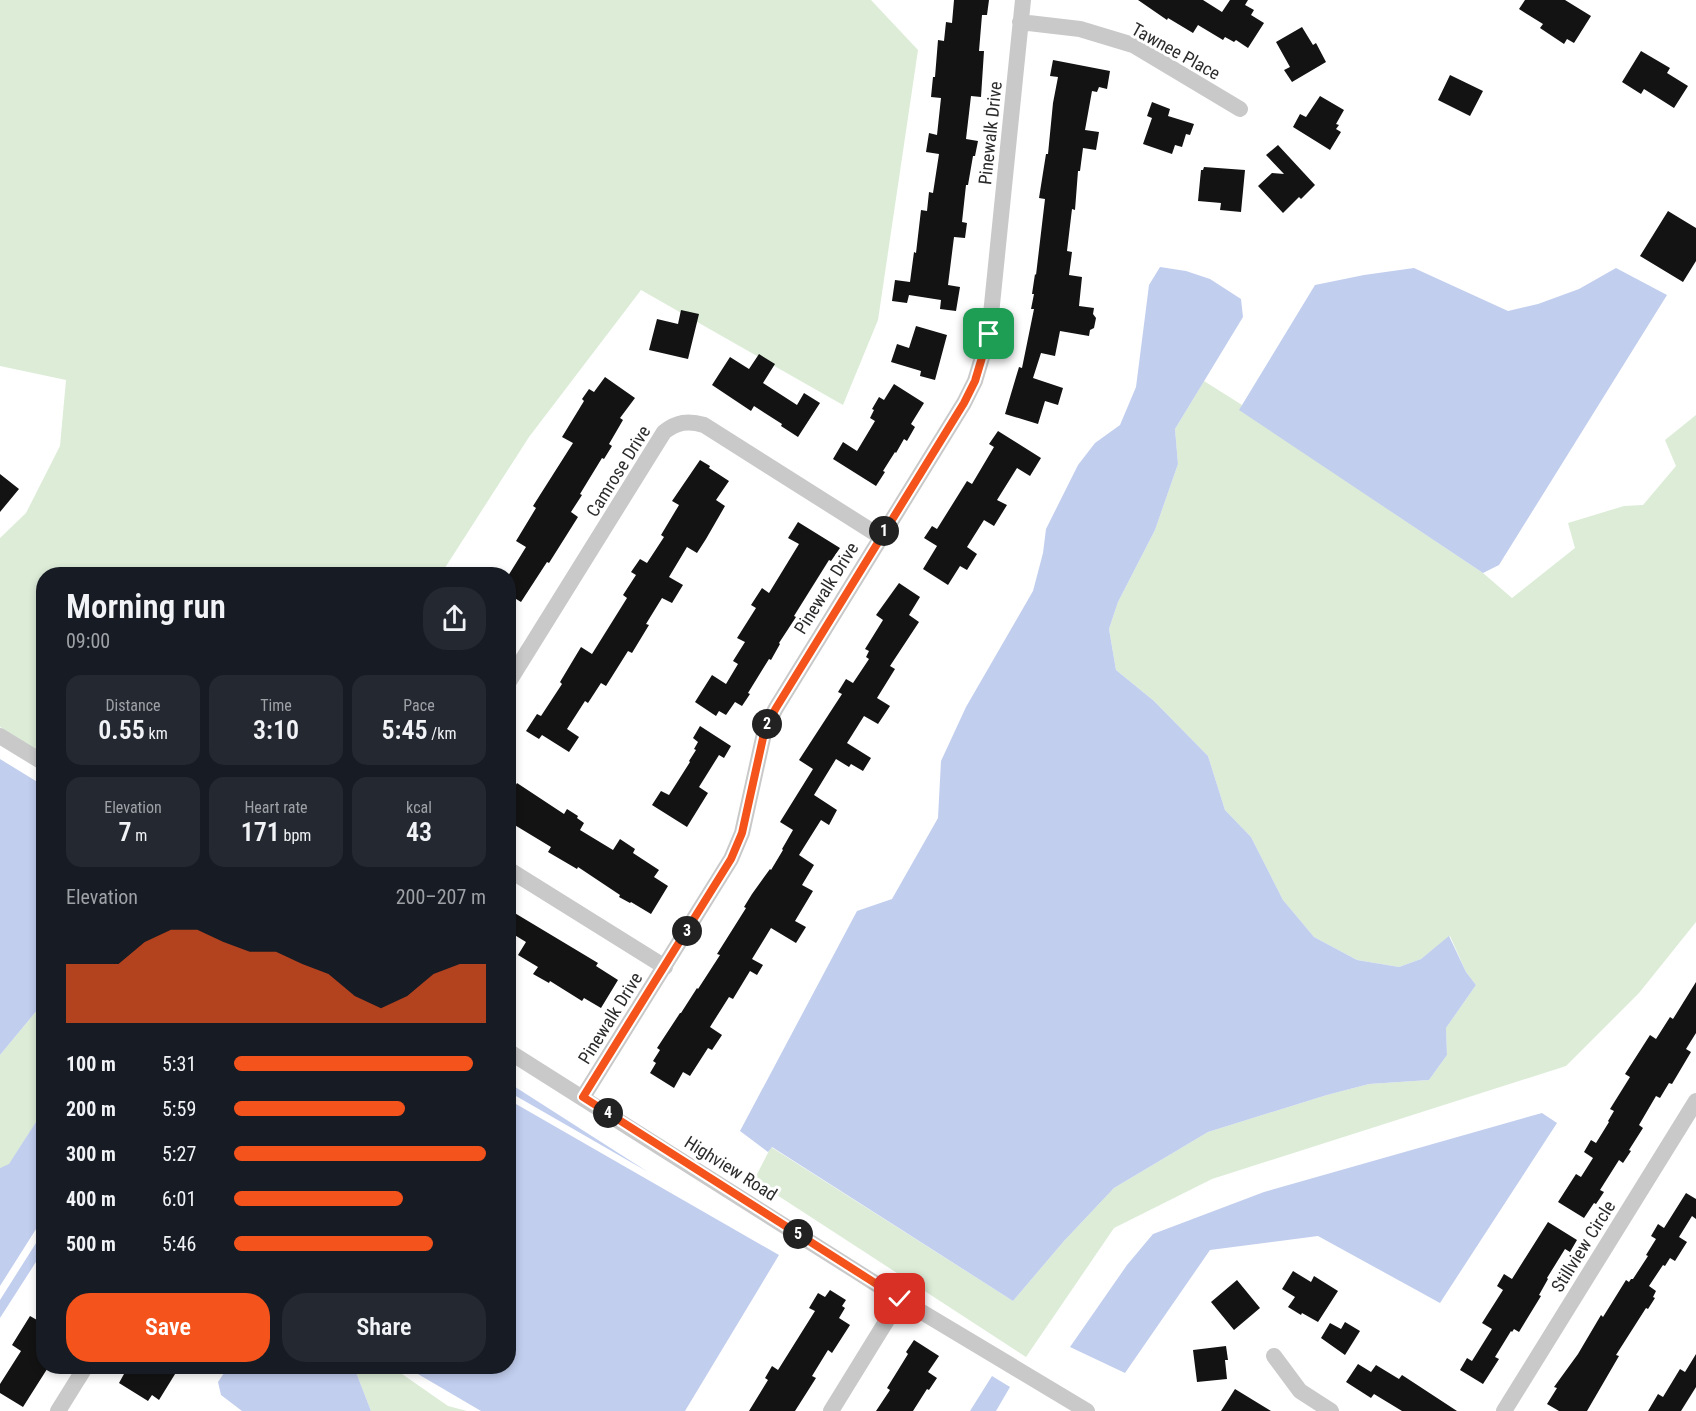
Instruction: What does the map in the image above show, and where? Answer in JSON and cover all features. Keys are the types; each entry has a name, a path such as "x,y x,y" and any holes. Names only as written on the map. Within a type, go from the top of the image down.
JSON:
{"street":[{"name":"Pinewalk Drive","path":"583,1097 731,859 742,833 765,729 776,708 964,403 975,381 989,334 1023,0"},
{"name":"Tawnee Place","path":"1020,22 1080,29 1133,45 1240,109"},
{"name":"Camrose Drive","path":"516,670 664,432 682,422 704,425 881,537"},
{"path":"0,736 36,758"},
{"path":"516,874 665,967"},
{"name":"Highview Road","path":"516,1056 900,1299 1086,1411"},
{"name":"Stillview Circle","path":"1504,1411 1696,1101"},
{"path":"831,1411 900,1299"},
{"path":"1274,1356 1299,1391 1331,1411"},
{"path":"58,1411 81,1374"}],"green space":[{"path":"0,0 871,0 918,50 878,320 843,405 641,290 529,437 445,567 36,567 36,750 0,727 0,538 26,513 60,446 66,380 0,366"},
{"path":"1204,381 1242,405 1240,410 1483,573 1512,598 1575,548 1568,523 1624,506 1643,505 1676,466 1665,440 1696,415 1696,922 1639,993 1566,1066 1212,1179 1114,1228 1026,1357 754,1180 771,1147 1013,1301 1064,1241 1114,1188 1208,1132 1369,1084 1429,1080 1447,1055 1446,1028 1476,985 1466,972 1450,936 1421,959 1399,967 1357,960 1314,937 1283,900 1251,837 1225,810 1208,756 1154,701 1116,670 1109,629 1118,602 1155,530 1178,464 1175,429"},
{"path":"36,1011 36,1122 9,1165 0,1168 0,1055"},
{"path":"357,1374 402,1374 448,1406 467,1411 371,1411"}],"water":[{"path":"1160,267 1186,271 1210,279 1241,299 1243,317 1175,429 1178,464 1155,530 1118,602 1109,629 1116,670 1154,701 1208,756 1225,810 1251,837 1283,900 1314,937 1357,960 1399,967 1421,959 1449,936 1466,972 1476,985 1446,1028 1447,1055 1429,1080 1369,1084 1208,1132 1114,1188 1064,1241 1013,1301 772,1147 768,1152 740,1131 857,911 892,899 938,818 941,761 966,707 1033,591 1043,553 1046,529 1078,465 1095,443 1120,425 1136,387 1149,285"},
{"path":"1414,268 1508,311 1538,304 1579,289 1616,268 1667,295 1499,565 1483,573 1239,410 1315,285"},
{"path":"0,759 36,781 36,1011 0,1055"},
{"path":"516,1087 648,1172 516,1096"},
{"path":"516,1104 779,1255 685,1411 481,1411 418,1374 516,1374"},
{"path":"1542,1113 1557,1123 1440,1303 1318,1236 1210,1250 1125,1373 1070,1347 1127,1265 1153,1234 1264,1192"},
{"path":"36,1122 36,1229 0,1286 0,1168 9,1164"},
{"path":"36,1243 36,1262 0,1318 0,1300"},
{"path":"223,1374 357,1374 371,1411 242,1411 221,1395 218,1382"},
{"path":"992,1376 1010,1387 996,1411 970,1411"}],"building":[{"path":"954,0 989,0 987,15 982,15 979,51 984,51 981,97 971,96 966,139 978,141 968,185 966,185 962,222 967,223 965,238 954,237 948,285 960,287 956,311 940,309 941,300 909,295 907,303 892,301 895,280 910,282 921,210 927,211 929,192 933,193 939,154 926,152 929,133 937,135 941,98 931,97 933,77 935,77 938,40 944,41 946,22 952,23"},
{"path":"1138,0 1203,0 1222,12 1230,0 1248,0 1245,5 1254,10 1251,15 1264,23 1248,48 1236,40 1234,42 1225,37 1223,40 1198,25 1193,33 1168,18 1167,20"},
{"path":"1525,0 1565,0 1591,16 1574,43 1567,39 1564,44 1540,28 1543,24 1519,9"},
{"path":"1302,27 1313,45 1316,43 1326,62 1292,82 1284,70 1290,67 1276,42"},
{"path":"1641,51 1670,68 1667,73 1688,86 1674,108 1644,89 1641,94 1622,82"},
{"path":"1053,60 1110,71 1107,89 1099,87 1097,92 1092,91 1085,130 1099,132 1096,150 1083,148 1067,251 1072,252 1069,275 1082,277 1079,306 1094,308 1093,314 1096,318 1094,328 1090,330 1089,336 1060,331 1055,356 1041,353 1033,378 1063,388 1058,405 1045,401 1038,424 1005,414 1019,367 1022,368 1034,309 1031,309 1034,294 1032,294 1045,199 1039,198 1046,154 1048,154 1058,77 1050,76"},
{"path":"1450,75 1483,91 1470,116 1438,100"},
{"path":"1320,96 1344,110 1336,124 1339,125 1336,129 1341,132 1330,150 1293,127 1300,114 1306,117"},
{"path":"1152,102 1170,109 1168,116 1194,124 1190,135 1186,134 1182,147 1175,145 1172,154 1143,144 1152,118 1147,116"},
{"path":"1278,145 1315,185 1283,213 1258,186 1272,173 1284,174 1266,155"},
{"path":"1204,167 1245,170 1241,212 1220,210 1221,203 1198,201 1201,170"},
{"path":"1668,211 1696,228 1696,261 1683,282 1640,256"},
{"path":"681,310 699,314 688,359 649,350 657,319 678,324"},
{"path":"916,326 947,335 935,380 920,376 921,371 891,362 897,344 909,348"},
{"path":"759,354 775,364 763,383 797,405 804,393 820,403 798,437 754,406 751,411 712,385 730,357 749,369"},
{"path":"605,377 635,398 620,418 623,420 609,444 612,446 604,459 602,458 571,512 578,517 521,602 516,599 516,567 514,567 526,547 516,541 536,508 533,506 573,443 562,437 589,389 594,392"},
{"path":"894,384 924,403 911,424 915,427 907,441 904,439 895,452 876,486 833,459 843,442 857,451 875,421 870,418 874,410 872,409 879,397 884,400"},
{"path":"998,431 1041,458 1030,476 1017,468 997,500 1007,505 994,526 984,520 967,547 977,554 967,570 960,566 948,585 923,569 937,546 924,538 932,526 937,529 967,481 972,484 994,447 989,444"},
{"path":"700,460 729,481 716,500 725,506 706,539 697,553 687,547 669,577 683,585 672,603 662,598 632,653 628,651 606,686 601,683 588,703 585,701 567,729 579,737 569,752 542,735 539,739 526,731 537,714 541,716 562,684 560,682 581,647 592,654 627,598 623,595 636,575 631,572 640,559 647,563 664,537 661,535 679,505 672,501"},
{"path":"0,474 19,489 0,512"},
{"path":"798,522 840,548 831,561 829,560 794,616 796,617 742,706 735,702 726,715 719,711 716,716 695,702 712,675 726,684 738,664 733,661 745,642 737,638 756,608 751,605 762,588 769,593 799,544 788,538"},
{"path":"899,583 920,597 909,615 919,622 890,666 895,669 877,698 890,706 878,724 864,716 847,743 871,758 863,771 851,764 849,767 836,759 814,795 837,810 829,825 821,820 799,855 814,865 802,885 813,891 795,921 806,927 796,943 771,928 752,959 763,965 757,975 750,971 733,999 729,997 710,1027 722,1035 712,1050 708,1048 690,1076 683,1072 674,1088 650,1073 656,1063 653,1061 660,1050 657,1048 720,955 717,954 746,908 744,907 783,850 793,830 780,822 813,769 799,760 842,694 838,692 846,679 853,683 869,659 866,657 869,651 865,649 883,620 876,615"},
{"path":"700,726 731,746 724,758 719,755 699,787 708,793 687,827 652,805 661,791 669,795 690,762 698,742 693,738"},
{"path":"517,783 564,814 567,809 578,816 577,818 584,823 580,830 613,850 620,839 635,849 633,853 659,870 654,877 668,886 651,914 619,897 620,895 578,867 577,869 548,852 551,847 516,826"},
{"path":"516,914 598,963 596,966 618,980 601,1008 584,998 582,1001 550,981 549,983 533,974 538,967 518,955 526,942 516,936"},
{"path":"1696,982 1696,1033 1686,1049 1691,1052 1672,1084 1669,1083 1660,1098 1656,1096 1639,1125 1643,1128 1629,1150 1631,1151 1623,1163 1619,1160 1600,1190 1604,1192 1584,1218 1558,1202 1576,1174 1581,1177 1593,1158 1584,1152 1591,1140 1596,1143 1609,1122 1614,1111 1610,1109 1630,1077 1625,1074 1650,1035 1656,1039 1670,1017 1673,1019"},
{"path":"1686,1193 1696,1199 1696,1219 1692,1216 1679,1237 1687,1242 1675,1261 1670,1258 1649,1286 1656,1291 1653,1297 1655,1298 1616,1355 1619,1356 1587,1411 1559,1411 1547,1404 1557,1388 1554,1387 1578,1354 1601,1315 1603,1317 1626,1280 1629,1282 1633,1279 1648,1256 1646,1255 1656,1239 1651,1236 1658,1224 1664,1228"},
{"path":"1548,1222 1577,1240 1570,1252 1565,1249 1519,1332 1514,1329 1511,1331 1495,1357 1499,1359 1483,1384 1460,1370 1467,1358 1472,1361 1492,1329 1482,1323 1503,1290 1497,1286 1504,1274 1512,1279"},
{"path":"1293,1271 1311,1282 1314,1276 1338,1291 1318,1322 1288,1307 1295,1297 1282,1289"},
{"path":"1237,1280 1260,1308 1234,1330 1211,1302"},
{"path":"830,1290 846,1300 842,1306 845,1308 839,1318 850,1325 832,1353 828,1350 812,1376 816,1378 795,1411 749,1411 768,1380 765,1378 772,1366 778,1370 815,1311 809,1308 818,1293 825,1297"},
{"path":"30,1316 36,1319 36,1374 44,1374 23,1407 0,1393 0,1384 21,1351 12,1345"},
{"path":"1345,1322 1360,1331 1345,1355 1321,1338 1330,1323 1341,1329"},
{"path":"914,1340 939,1356 928,1372 937,1378 913,1411 876,1411 890,1390 887,1388"},
{"path":"1226,1346 1227,1379 1197,1382 1193,1350"},
{"path":"1696,1354 1696,1387 1681,1411 1648,1411 1658,1394 1663,1397 1680,1369 1685,1372"},
{"path":"1358,1364 1371,1372 1376,1365 1399,1379 1402,1375 1457,1411 1402,1411 1374,1394 1371,1398 1346,1382"},
{"path":"124,1374 175,1374 159,1400 152,1395 148,1401 119,1383"},
{"path":"1235,1389 1271,1411 1221,1411"}],"route":[{"path":"900,1299 583,1097 731,859 742,833 765,729 964,403 975,381 989,334"}]}
